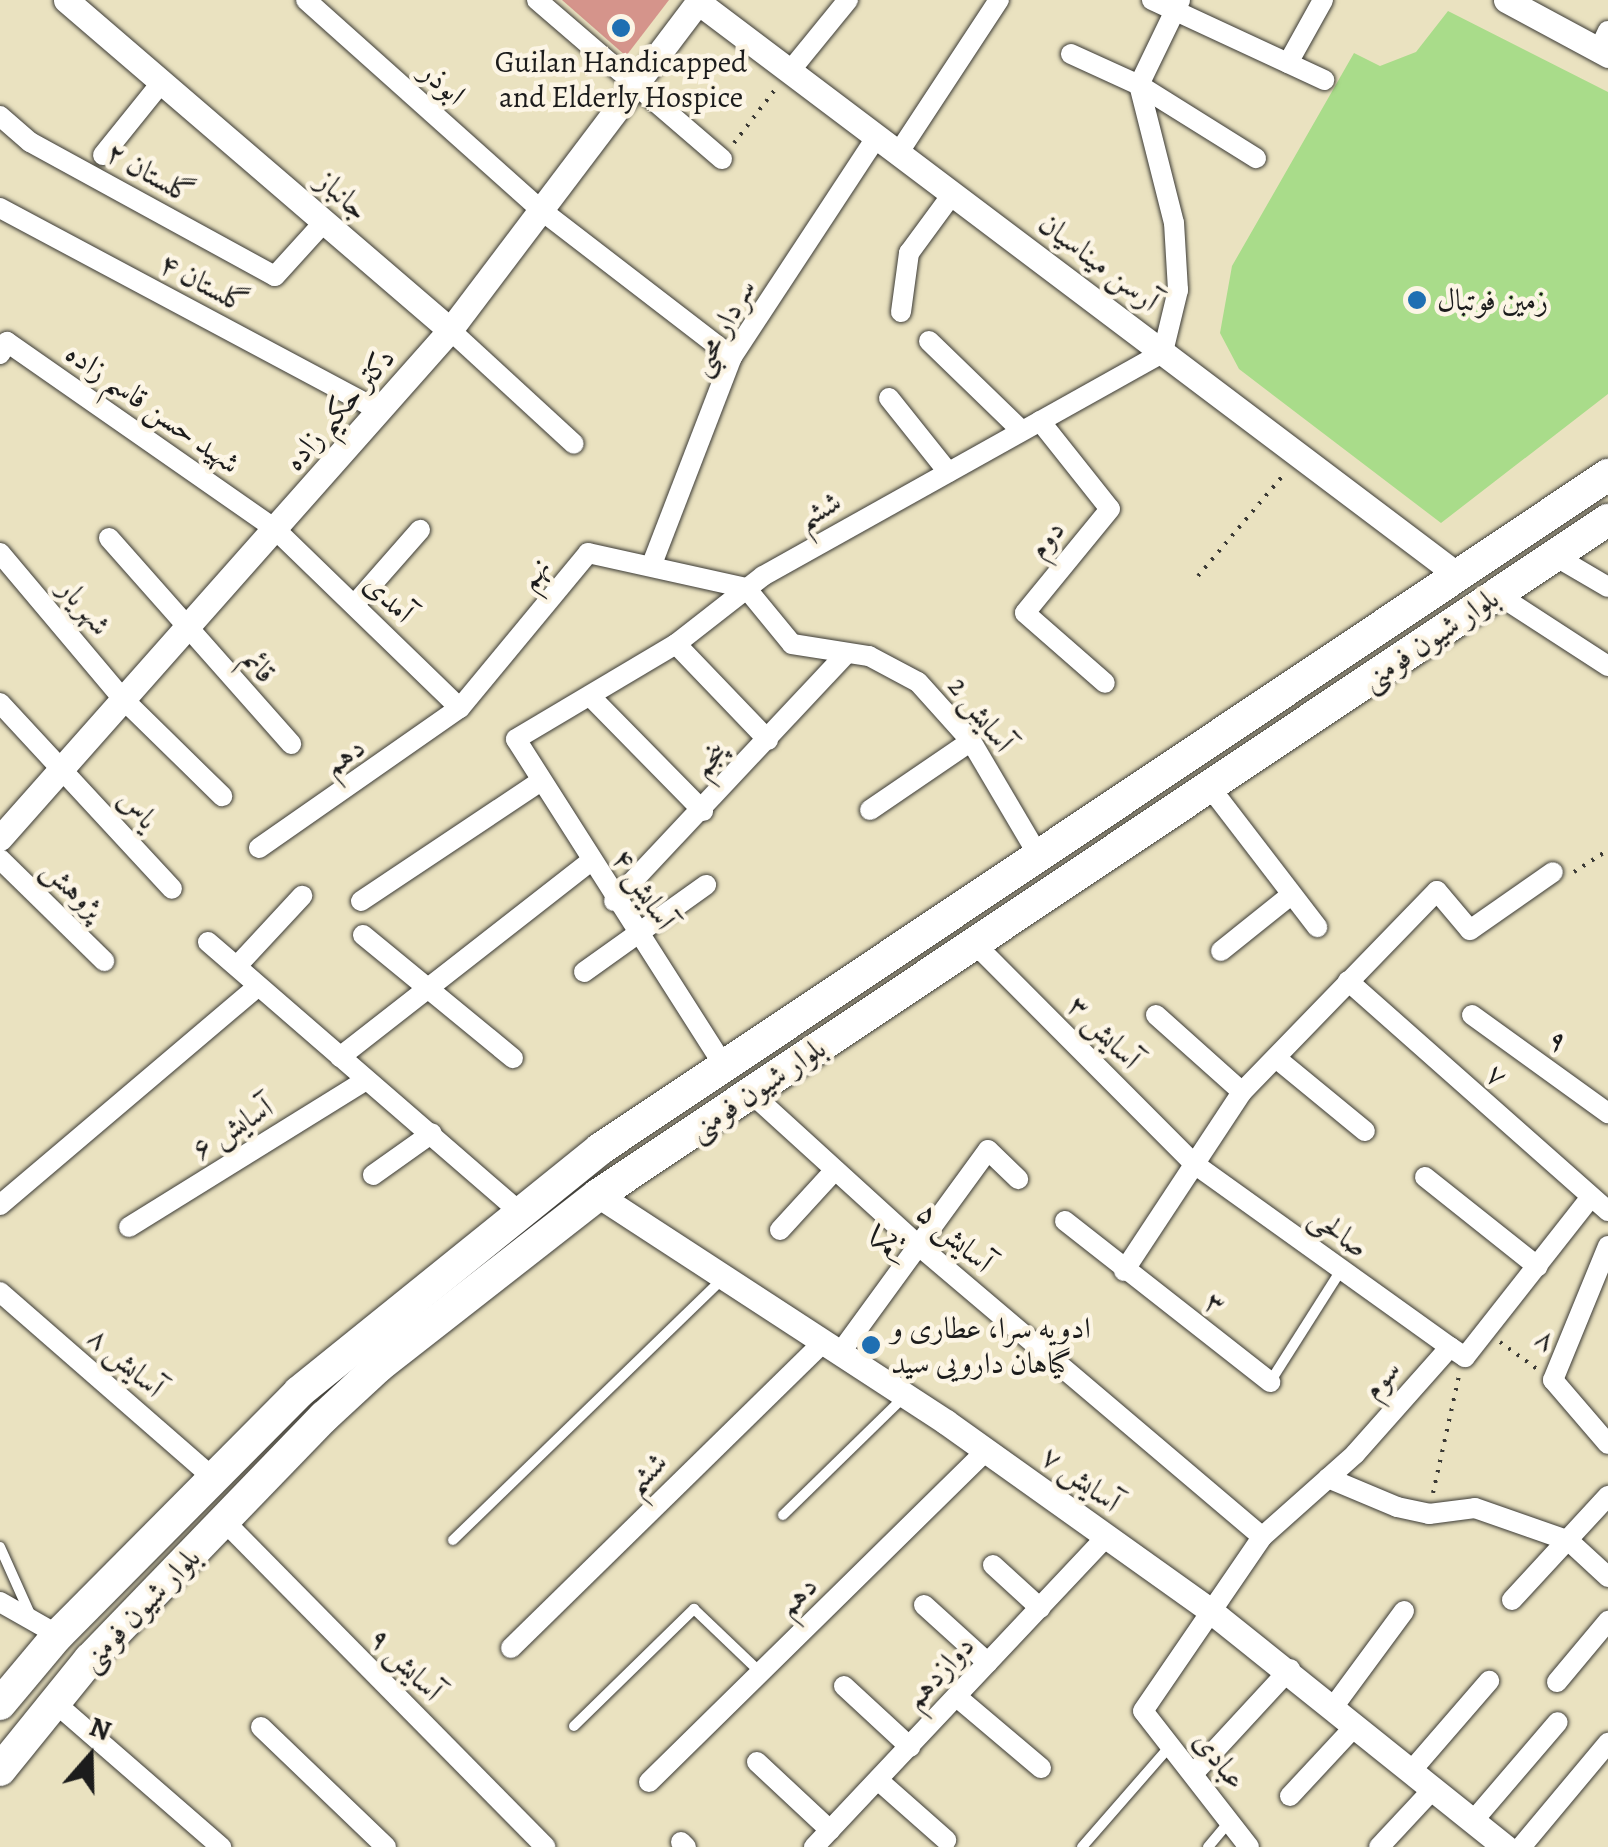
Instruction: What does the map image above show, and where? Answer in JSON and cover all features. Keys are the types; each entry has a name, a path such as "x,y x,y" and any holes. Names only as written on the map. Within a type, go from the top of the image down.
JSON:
{"main road":[{"name":"بلوار شیون فومنی","path":"0,1704 46,1630 298,1392 600,1149 726,1069 1608,475"},
{"name":"بلوار شیون فومنی","path":"0,1770 53,1701 324,1418 598,1195 1608,520"},
{"path":"414,1296 435,1326"}],"street":[{"name":"جانباز","path":"66,0 450,330 574,444"},
{"name":"ابوذر","path":"306,0 541,210 732,357"},
{"path":"536,0 722,158"},
{"path":"790,70 848,0"},
{"path":"899,152 999,0"},
{"path":"1152,0 1178,6 1324,80"},
{"path":"1288,63 1324,0"},
{"path":"1506,0 1537,7 1605,45"},
{"name":"دکتر حکیم زاده","path":"0,838 450,330 699,1"},
{"name":"آرسن میناسیان","path":"699,1 1458,576"},
{"path":"1163,352 1178,290 1174,222 1140,85 1178,6"},
{"path":"1070,54 1140,85 1256,158"},
{"path":"102,155 162,82"},
{"name":"گلستان ۲","path":"0,116 30,142 275,276 324,222"},
{"name":"سردار محبی","path":"652,564 732,357 876,136"},
{"path":"900,312 909,253 953,193"},
{"name":"گلستان ۴","path":"0,208 380,410"},
{"path":"929,341 1031,426"},
{"name":"شهید حسن قاسم زاده","path":"0,354 7,342 276,530"},
{"name":"ششم","path":"516,739 676,644 746,588 1163,352"},
{"path":"888,398 948,472"},
{"name":"دوم","path":"1031,426 1110,509 1025,612 1105,683"},
{"name":"آمدی","path":"276,530 460,708"},
{"path":"354,605 420,530"},
{"name":"قائم","path":"109,538 183,628 292,744"},
{"name":"شهریار","path":"0,553 124,699 222,796"},
{"name":"نهم","path":"460,708 588,554 652,564 746,588"},
{"path":"1554,556 1608,587"},
{"name":"آسایش 2","path":"746,588 792,644 869,656 918,682 971,741 1040,858"},
{"path":"1496,594 1608,666"},
{"path":"676,644 768,740"},
{"name":"پنجم","path":"614,901 703,811 845,655"},
{"path":"590,696 703,811"},
{"name":"یاس","path":"0,703 172,888"},
{"name":"دهم","path":"258,848 460,708"},
{"name":"آسایش ۴","path":"516,739 614,901 726,1069"},
{"path":"870,810 971,741"},
{"path":"361,901 541,781"},
{"path":"1209,786 1317,926"},
{"name":"پژوهش","path":"0,859 104,961"},
{"path":"340,1058 590,862"},
{"path":"1124,1271 1242,1092 1437,892 1470,930 1553,872"},
{"path":"584,972 706,885"},
{"path":"1221,951 1292,895"},
{"path":"237,966 302,896"},
{"path":"363,935 427,992 512,1058"},
{"path":"208,942 520,1212"},
{"name":"آسایش ۳","path":"973,942 1193,1163"},
{"name":"۷","path":"1348,982 1599,1204"},
{"path":"0,1205 256,987"},
{"path":"1156,1015 1242,1092"},
{"name":"۹","path":"1472,1015 1608,1113"},
{"path":"1276,1058 1365,1132"},
{"name":"آسایش ۶","path":"130,1228 366,1080"},
{"name":"آسایش ۵","path":"751,1093 918,1245 1262,1537"},
{"path":"373,1175 432,1133"},
{"name":"یکم","path":"832,1348 918,1245 988,1150 1018,1179"},
{"name":"صالحی","path":"1193,1163 1458,1352"},
{"path":"780,1230 835,1170"},
{"path":"1425,1177 1538,1267"},
{"name":"آسایش ۷","path":"598,1195 906,1396 1212,1612 1290,1670 1504,1847"},
{"name":"سوم","path":"1142,1710 1262,1537 1458,1352 1485,1332 1538,1267 1599,1204"},
{"name":"۳","path":"1065,1221 1270,1382"},
{"path":"1553,1380 1608,1246"},
{"name":"آسایش ۸","path":"0,1292 212,1476"},
{"name":"ششم","path":"511,1648 832,1348"},
{"name":"۸","path":"1553,1380 1608,1444"},
{"name":"دهم","path":"649,1782 986,1451"},
{"path":"1328,1478 1429,1514 1475,1508 1568,1541 1608,1577"},
{"path":"1512,1600 1608,1496"},
{"name":"آسایش ۹","path":"226,1523 546,1847"},
{"name":"دوازدهم","path":"814,1847 1106,1537"},
{"path":"993,1565 1040,1608"},
{"path":"0,1602 46,1630"},
{"path":"924,1605 988,1663"},
{"path":"1334,1706 1404,1610"},
{"path":"1557,1682 1608,1620"},
{"path":"1193,1774 1290,1670"},
{"path":"1412,1770 1489,1681"},
{"path":"844,1686 910,1747"},
{"path":"957,1697 1041,1768"},
{"path":"53,1701 221,1847"},
{"name":"عبادی","path":"1142,1710 1249,1847"},
{"path":"1473,1821 1558,1722"},
{"path":"1290,1796 1356,1724"},
{"path":"260,1728 386,1847"},
{"path":"1521,1847 1608,1743"},
{"path":"757,1762 830,1830"},
{"path":"878,1780 946,1840"},
{"path":"1379,1847 1434,1788"}],"lane":[{"path":"1270,1382 1341,1270"},
{"path":"453,1540 724,1277"},
{"path":"783,1514 906,1396"},
{"path":"0,1546 46,1630"},
{"path":"574,1726 694,1609 761,1674"},
{"path":"1082,1847 1170,1746"},
{"path":"1208,1847 1230,1822"}],"path":[{"path":"722,158 790,70"},
{"path":"1198,576 1298,456"},
{"path":"1553,872 1560,881 1608,850"},
{"name":"۸","path":"1485,1332 1553,1380"},
{"path":"1429,1514 1458,1352"}],"green space":[{"name":"زمین فوتبال","path":"1448,11 1608,92 1608,394 1441,523 1239,369 1220,333 1232,266 1354,53 1380,66 1416,52"}],"building":[{"name":"Guilan Handicapped and Elderly Hospice","path":"562,0 669,0 626,56"}],"place":[{"name":"Guilan Handicapped and Elderly Hospice","path":"621,28"},
{"name":"زمین فوتبال","path":"1417,300"},
{"name":"ادویه سرا، عطاری و گیاهان دارویی سید","path":"871,1345"}]}
